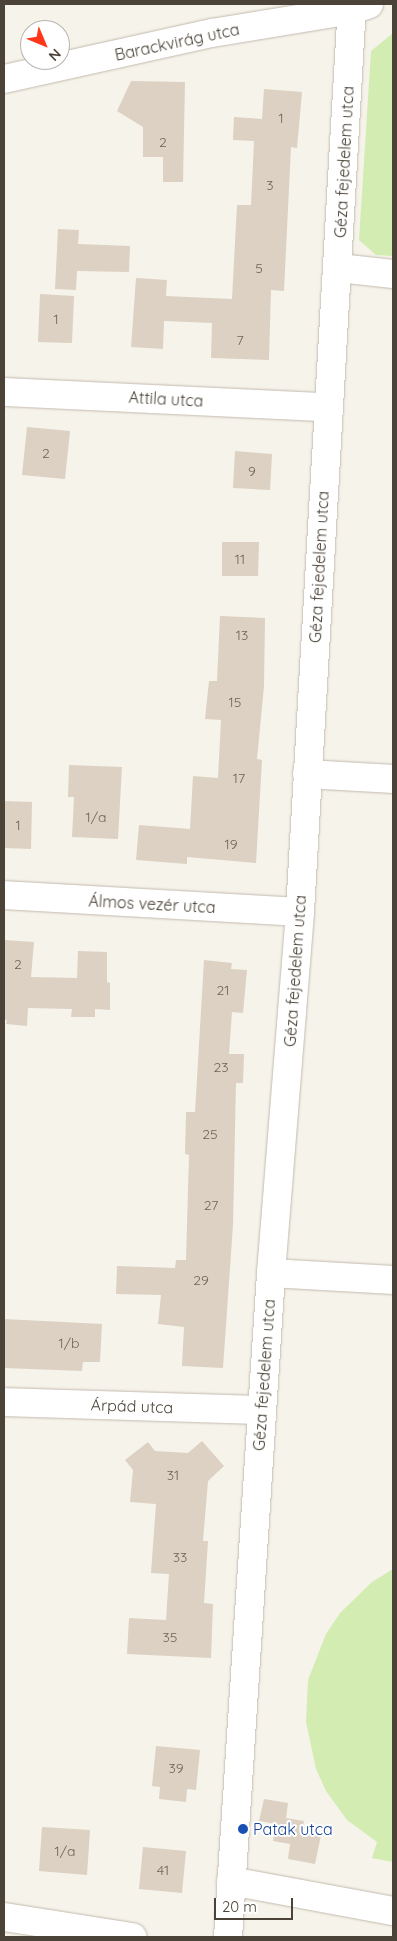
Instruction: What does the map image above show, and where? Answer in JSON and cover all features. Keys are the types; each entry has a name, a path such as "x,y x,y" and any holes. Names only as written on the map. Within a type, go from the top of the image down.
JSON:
{"street":[{"name":"Barackvirág utca","path":"4,79 212,33 359,6"},
{"name":"Géza fejedelem utca","path":"228,1937 261,1410 300,912 328,407 359,6"},
{"path":"338,268 393,274"},
{"name":"Attila utca","path":"4,392 328,407"},
{"path":"307,774 393,780"},
{"name":"Álmos vezér utca","path":"4,896 300,912"},
{"path":"271,1273 393,1280"},
{"name":"Árpád utca","path":"4,1402 261,1410"},
{"path":"231,1881 393,1911"},
{"path":"4,1917 132,1937"}],"green space":[{"path":"393,33 393,256 376,255 359,240 371,51"},
{"path":"393,1569 393,1862 372,1858 377,1842 347,1820 326,1791 316,1769 306,1722 308,1680 326,1634 340,1613 372,1582"}],"building":[{"path":"131,81 185,82 183,182 163,182 163,157 143,157 143,127 117,111"},
{"path":"264,89 302,92 297,148 291,147 284,291 271,290 269,360 211,358 212,323 164,321 163,349 131,347 136,278 167,280 166,296 232,299 237,205 251,205 254,141 233,140 234,117 262,119"},
{"path":"58,229 79,230 78,244 130,246 129,272 77,271 76,290 55,289"},
{"path":"40,294 74,296 72,343 38,342"},
{"path":"27,427 70,431 65,479 22,475"},
{"path":"235,451 272,454 270,490 233,488"},
{"path":"222,542 259,542 258,576 222,576"},
{"path":"220,616 265,618 264,686 257,759 262,760 256,863 187,857 187,864 136,860 139,825 190,829 193,776 218,778 221,720 205,719 209,681 217,681"},
{"path":"69,765 122,767 118,839 72,837 74,797 68,797"},
{"path":"4,801 32,802 31,849 4,848"},
{"path":"4,940 34,942 31,977 77,978 78,951 107,952 107,982 110,983 110,1010 95,1009 95,1017 71,1017 72,1009 28,1008 27,1026 6,1024 7,1020 4,1019"},
{"path":"204,960 232,963 231,969 247,970 243,1013 232,1012 229,1054 244,1054 243,1083 236,1083 233,1225 223,1368 182,1366 184,1327 158,1324 161,1295 116,1294 117,1266 175,1268 176,1260 186,1260 189,1155 185,1154 186,1112 195,1112"},
{"path":"4,1319 102,1324 100,1362 83,1362 82,1371 4,1368"},
{"path":"202,1441 224,1466 208,1481 203,1541 208,1541 204,1603 213,1604 211,1658 127,1654 129,1618 166,1620 169,1574 151,1573 156,1504 130,1502 133,1470 125,1460 148,1442 155,1451 188,1453"},
{"path":"156,1746 200,1750 196,1790 187,1789 186,1802 159,1799 160,1787 152,1786"},
{"path":"264,1799 288,1803 286,1818 304,1821 302,1832 321,1835 315,1864 288,1859 290,1844 273,1841 276,1824 259,1821"},
{"path":"42,1827 90,1830 87,1875 39,1871"},
{"path":"143,1847 186,1851 182,1893 139,1889"}],"place":[{"name":"Patak utca","path":"243,1829"}]}
